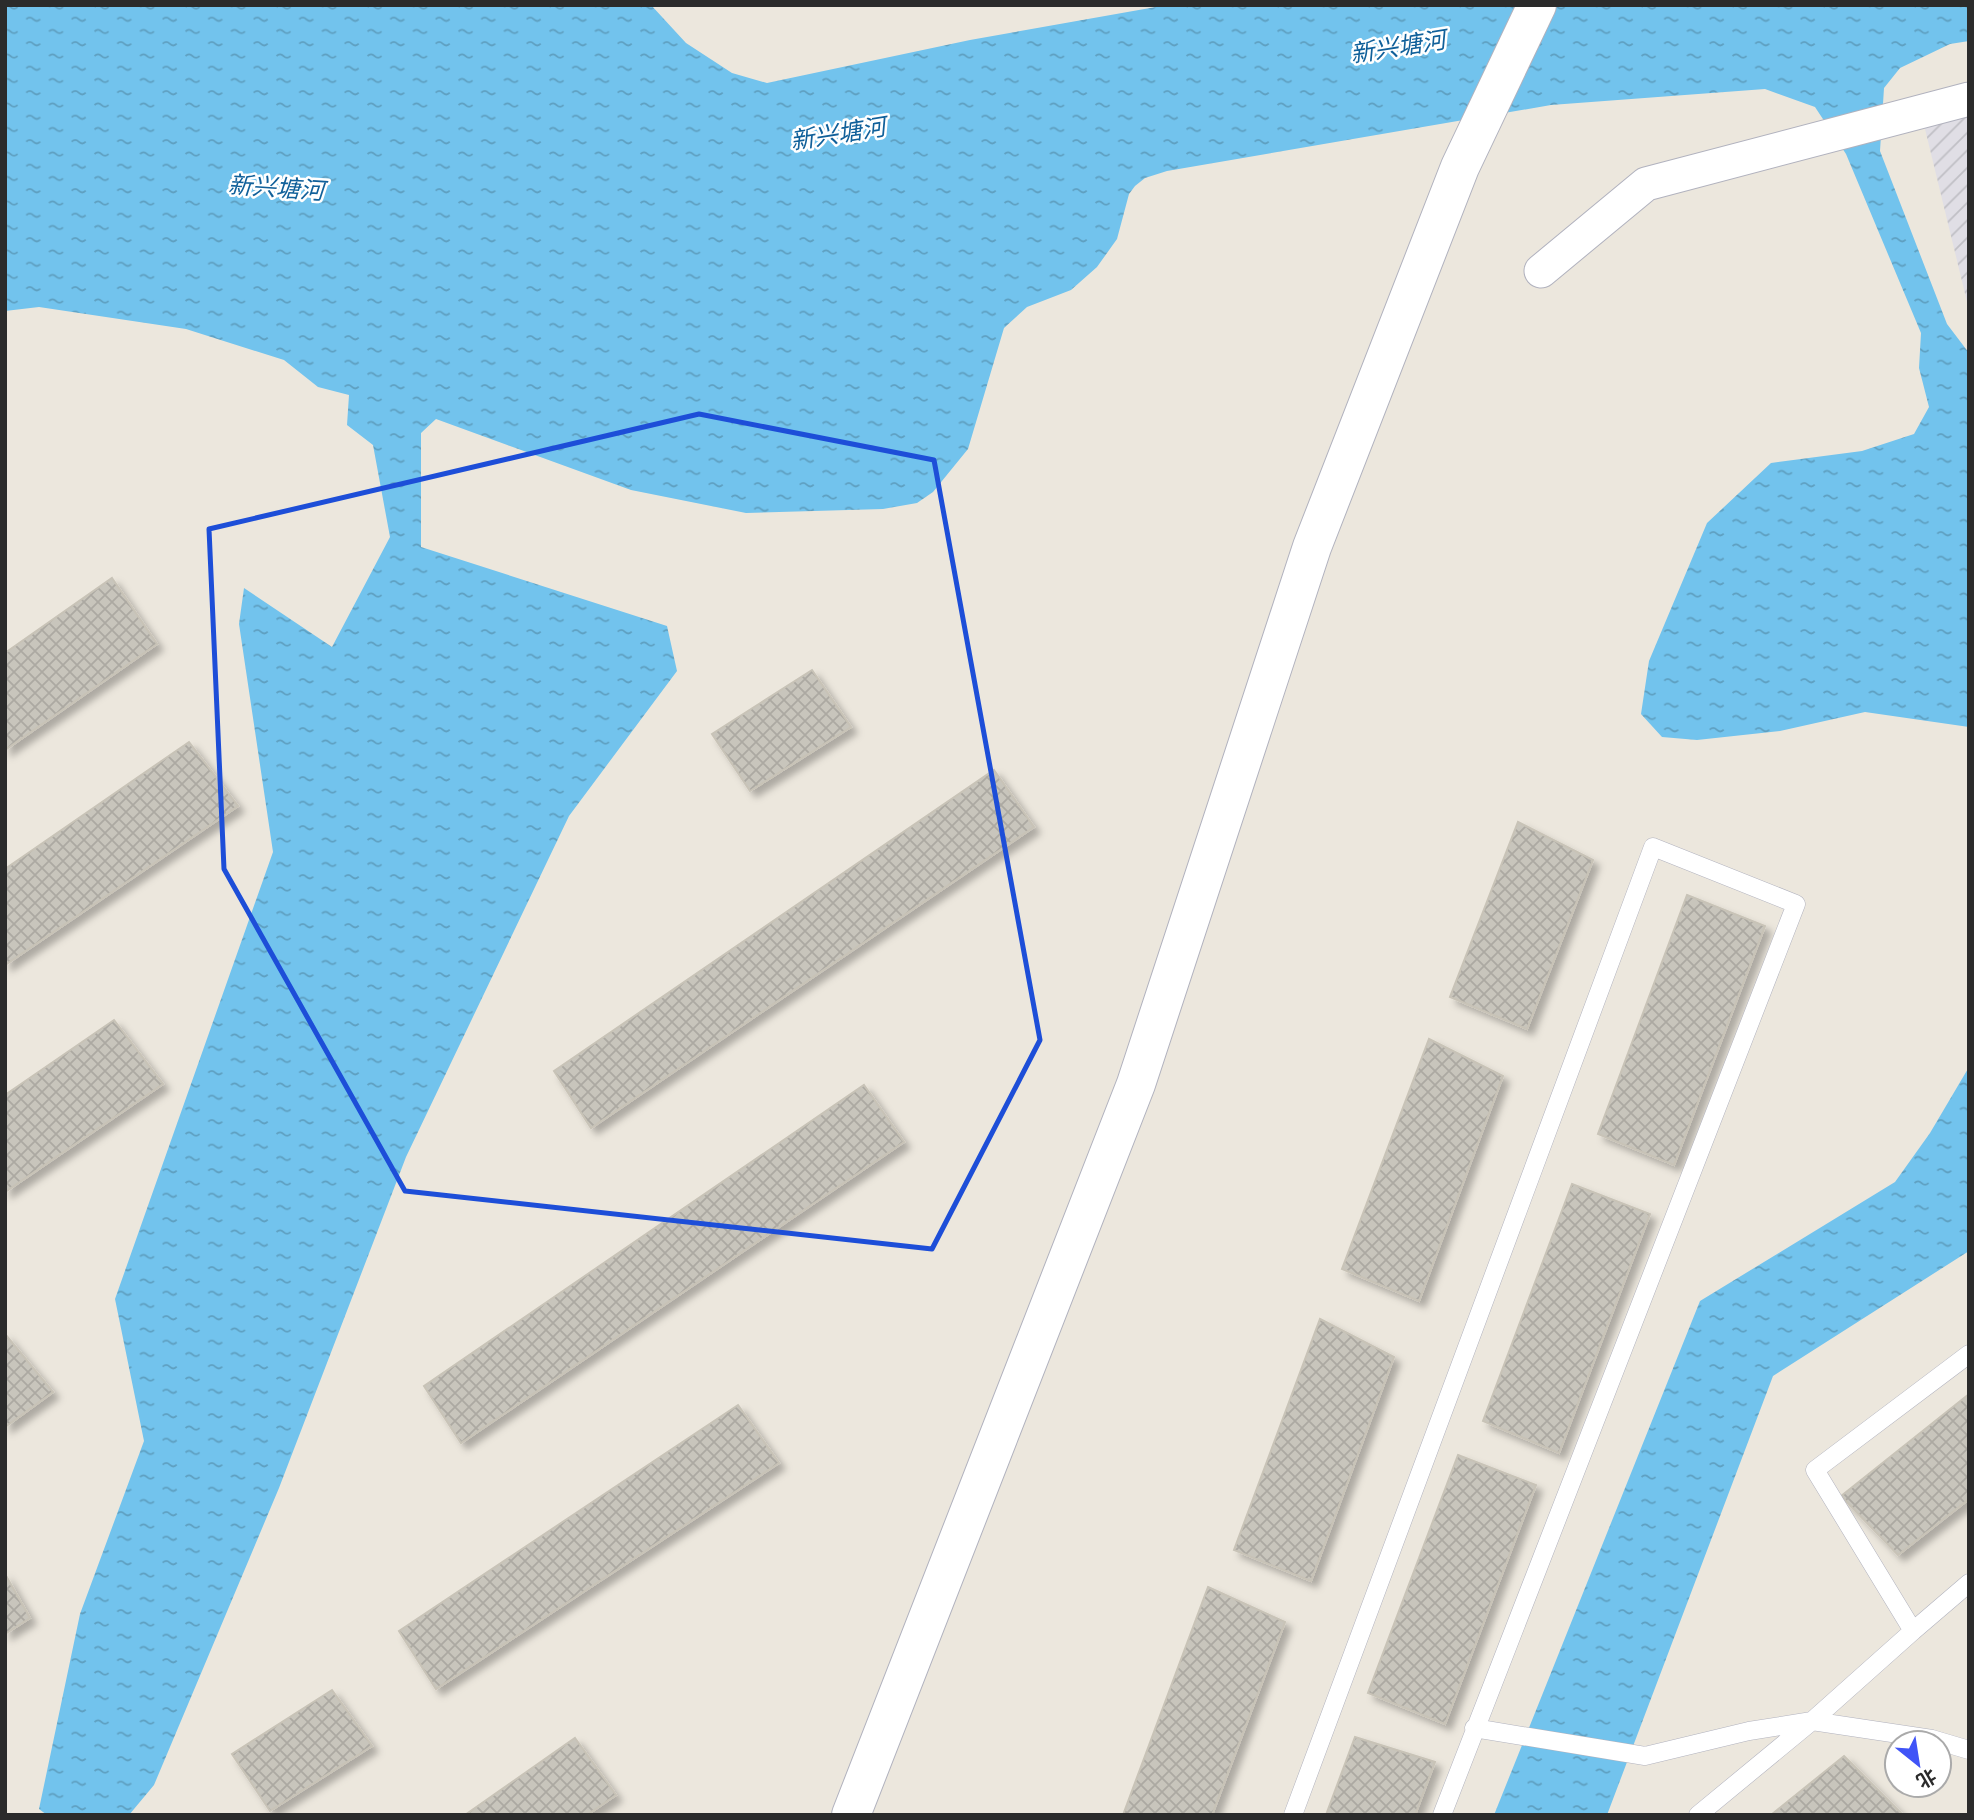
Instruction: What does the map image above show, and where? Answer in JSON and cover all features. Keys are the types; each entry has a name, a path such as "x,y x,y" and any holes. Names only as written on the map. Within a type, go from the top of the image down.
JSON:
{"street":[{"path":"851,1815 1136,1084 1312,547 1460,167 1537,5"},
{"path":"1541,271 1646,184 1969,99"}],"lane":[{"path":"1293,1815 1653,847 1796,904 1442,1815"},
{"path":"1913,1632 1815,1470 1969,1354"},
{"path":"1698,1815 1812,1721 1969,1583"},
{"path":"1474,1728 1645,1756 1749,1731 1812,1721 1932,1739 1969,1750"}],"highlighted area":[{"path":"699,414 934,460 1040,1040 932,1249 405,1191 224,869 209,529"}],"shaded area":[{"path":"1969,87 1969,310 1917,96"}],"water":[{"name":"新兴塘河","path":"5,5 651,5 686,43 732,73 767,83 970,40 1167,5 1969,5 1969,41 1950,44 1900,68 1884,88 1880,151 1947,324 1969,353 1969,727 1865,712 1780,731 1697,740 1662,737 1641,714 1649,661 1707,523 1771,463 1862,451 1914,434 1929,407 1919,368 1921,333 1846,154 1815,107 1765,89 1551,105 1167,171 1145,178 1129,194 1117,239 1097,267 1071,290 1027,307 1004,328 968,449 933,492 917,503 883,509 746,513 631,490 436,419 421,433 421,547 667,626 677,671 569,816 406,1157 279,1488 154,1785 129,1815 47,1815 39,1809 80,1614 144,1441 115,1299 273,852 239,624 244,588 332,647 390,537 373,445 347,425 349,395 318,387 284,360 186,329 39,307 5,311"},
{"path":"1969,1067 1969,1251 1773,1376 1607,1815 1494,1815 1700,1301 1895,1182 1930,1133"}],"building":[{"path":"112,578 157,644 5,750 5,653"},
{"path":"812,670 851,727 750,791 712,734"},
{"path":"189,742 238,806 5,965 5,869"},
{"path":"994,770 1034,827 591,1128 554,1071"},
{"path":"1518,822 1593,860 1527,1029 1450,997"},
{"path":"1687,895 1765,926 1674,1165 1598,1134"},
{"path":"114,1020 163,1084 5,1192 5,1095"},
{"path":"1429,1039 1503,1076 1419,1301 1342,1269"},
{"path":"864,1085 904,1142 461,1443 424,1386"},
{"path":"1572,1184 1650,1214 1559,1453 1483,1421"},
{"path":"1320,1319 1394,1357 1311,1581 1234,1550"},
{"path":"5,1334 53,1392 5,1427"},
{"path":"1969,1394 1969,1499 1898,1555 1841,1496"},
{"path":"738,1405 779,1463 436,1689 399,1631"},
{"path":"1458,1455 1536,1485 1445,1724 1368,1693"},
{"path":"5,1574 30,1618 5,1634"},
{"path":"1208,1587 1285,1622 1212,1815 1123,1815"},
{"path":"332,1690 372,1746 270,1811 232,1754"},
{"path":"1355,1737 1435,1762 1415,1815 1326,1815"},
{"path":"575,1738 616,1795 587,1815 465,1815"},
{"path":"1844,1756 1883,1795 1883,1799 1887,1799 1902,1814 1771,1815"}]}
